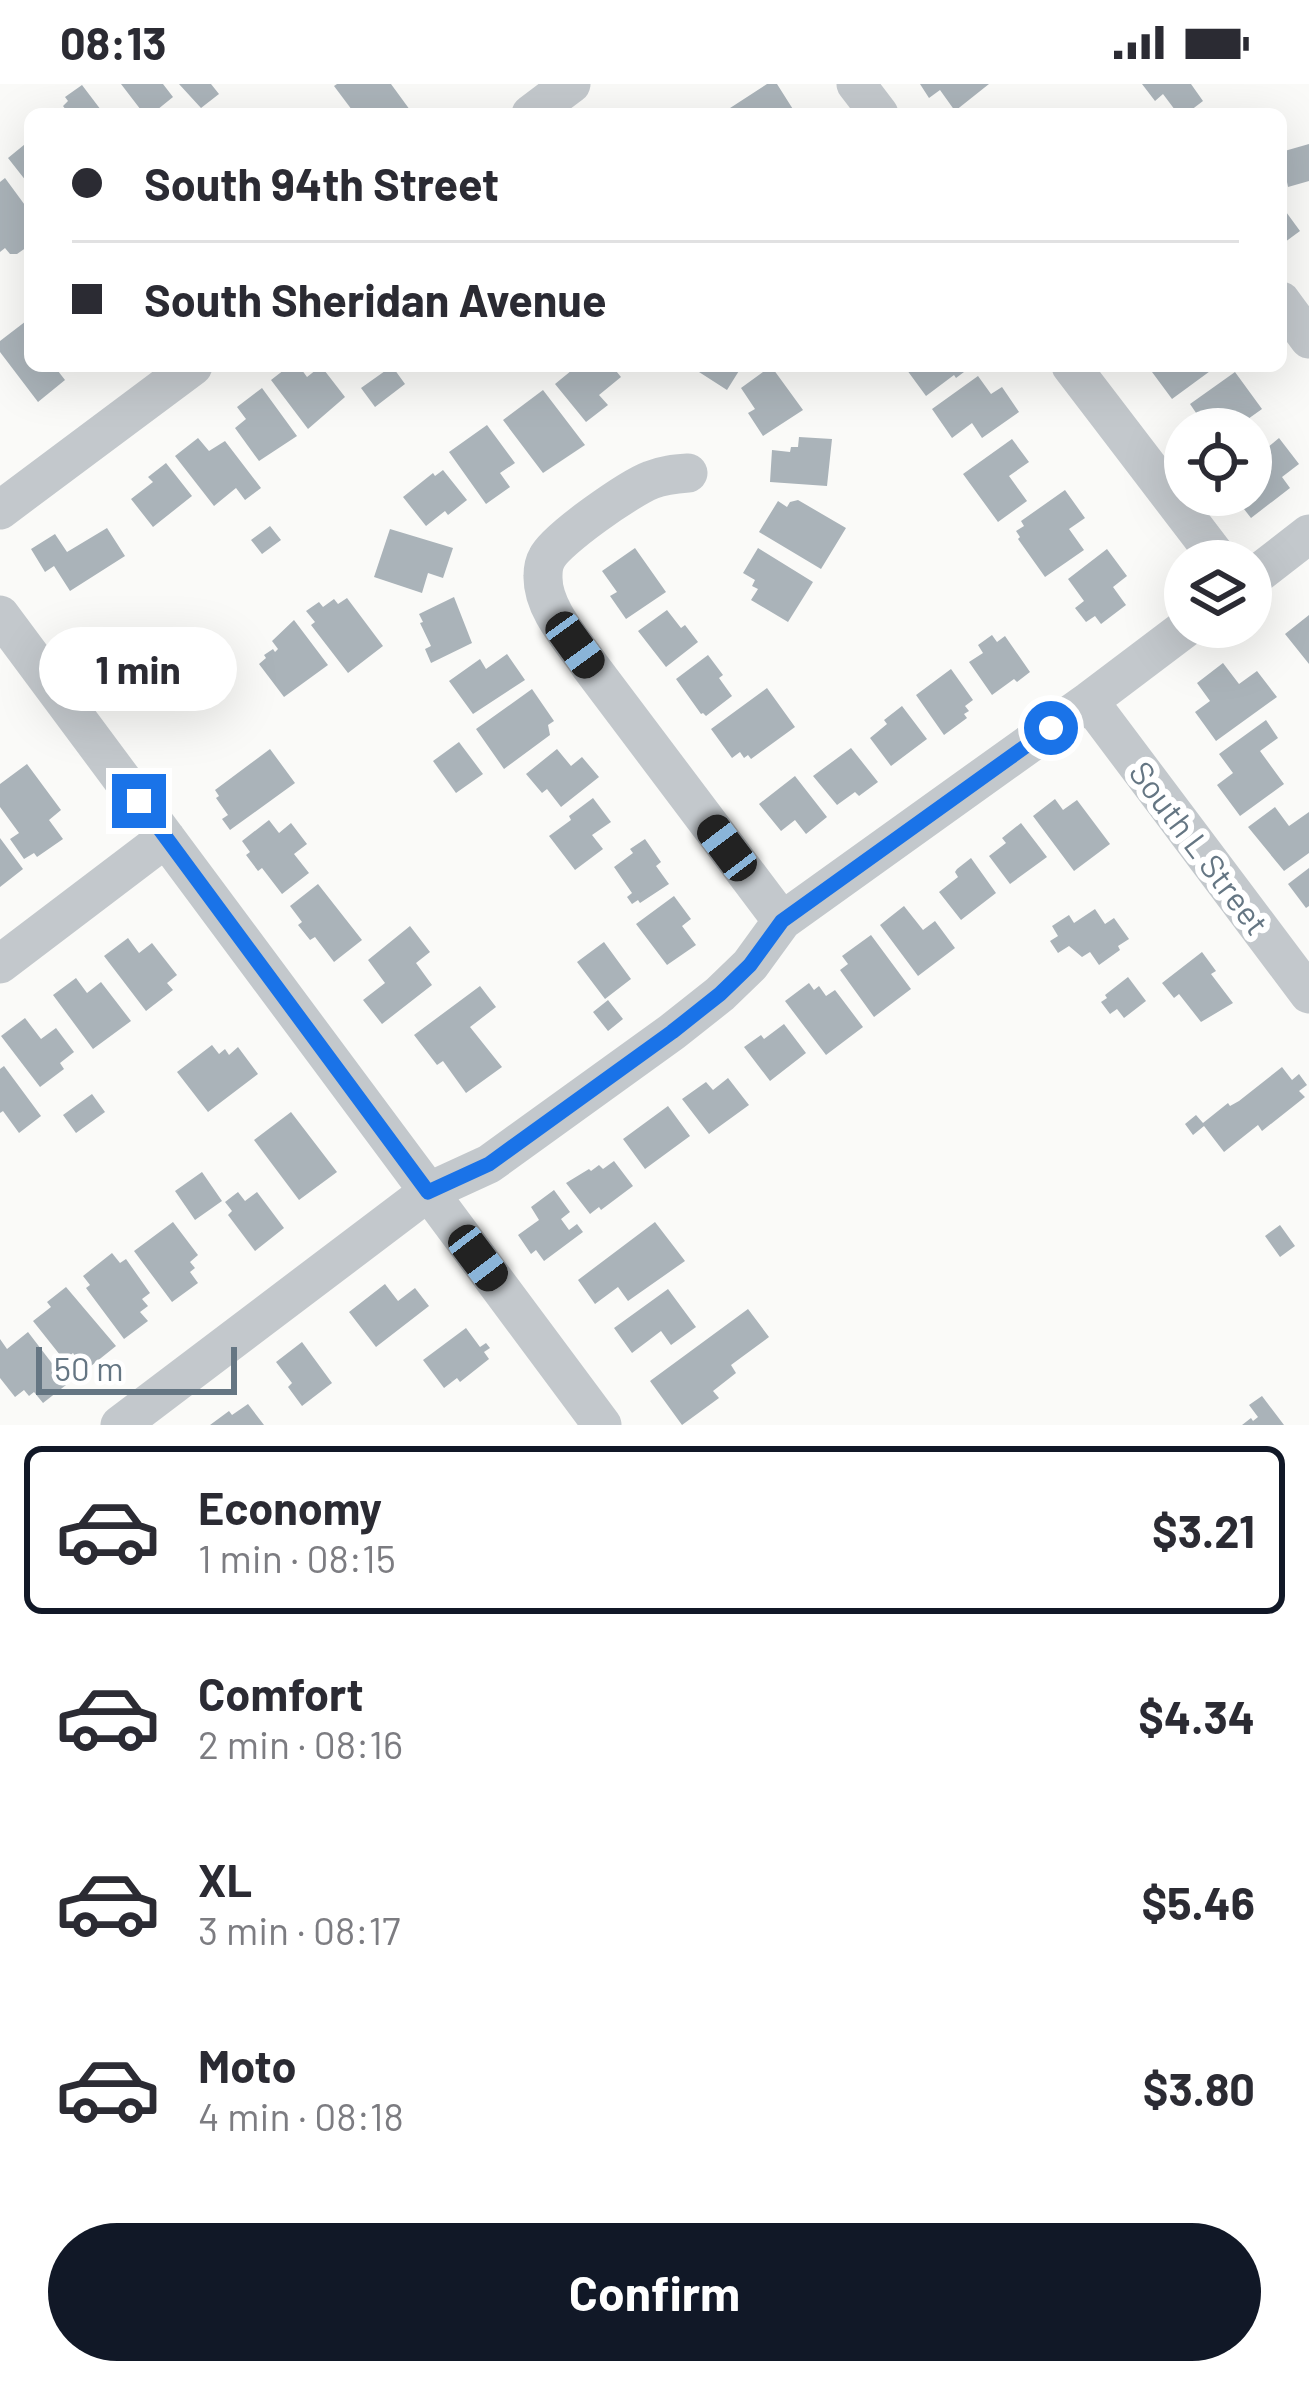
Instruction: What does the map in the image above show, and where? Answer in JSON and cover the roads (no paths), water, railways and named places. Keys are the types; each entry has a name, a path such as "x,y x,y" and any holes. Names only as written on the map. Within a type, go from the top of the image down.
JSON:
{"street":[{"path":"539,108 572,84"},
{"path":"856,84 874,108"},
{"path":"1287,309 1309,339"},
{"path":"0,510 185,372"},
{"path":"1076,372 1204,540"},
{"path":"688,473 653,478 560,542 547,558 543,578 547,598 560,624 782,921"},
{"path":"1272,563 1309,535"},
{"path":"0,615 602,1425"},
{"path":"120,1425 428,1192 489,1164 672,1032 750,965 782,921 1164,644"},
{"name":"South L Street","path":"1089,701 1309,994"},
{"path":"0,964 166,838"}]}
